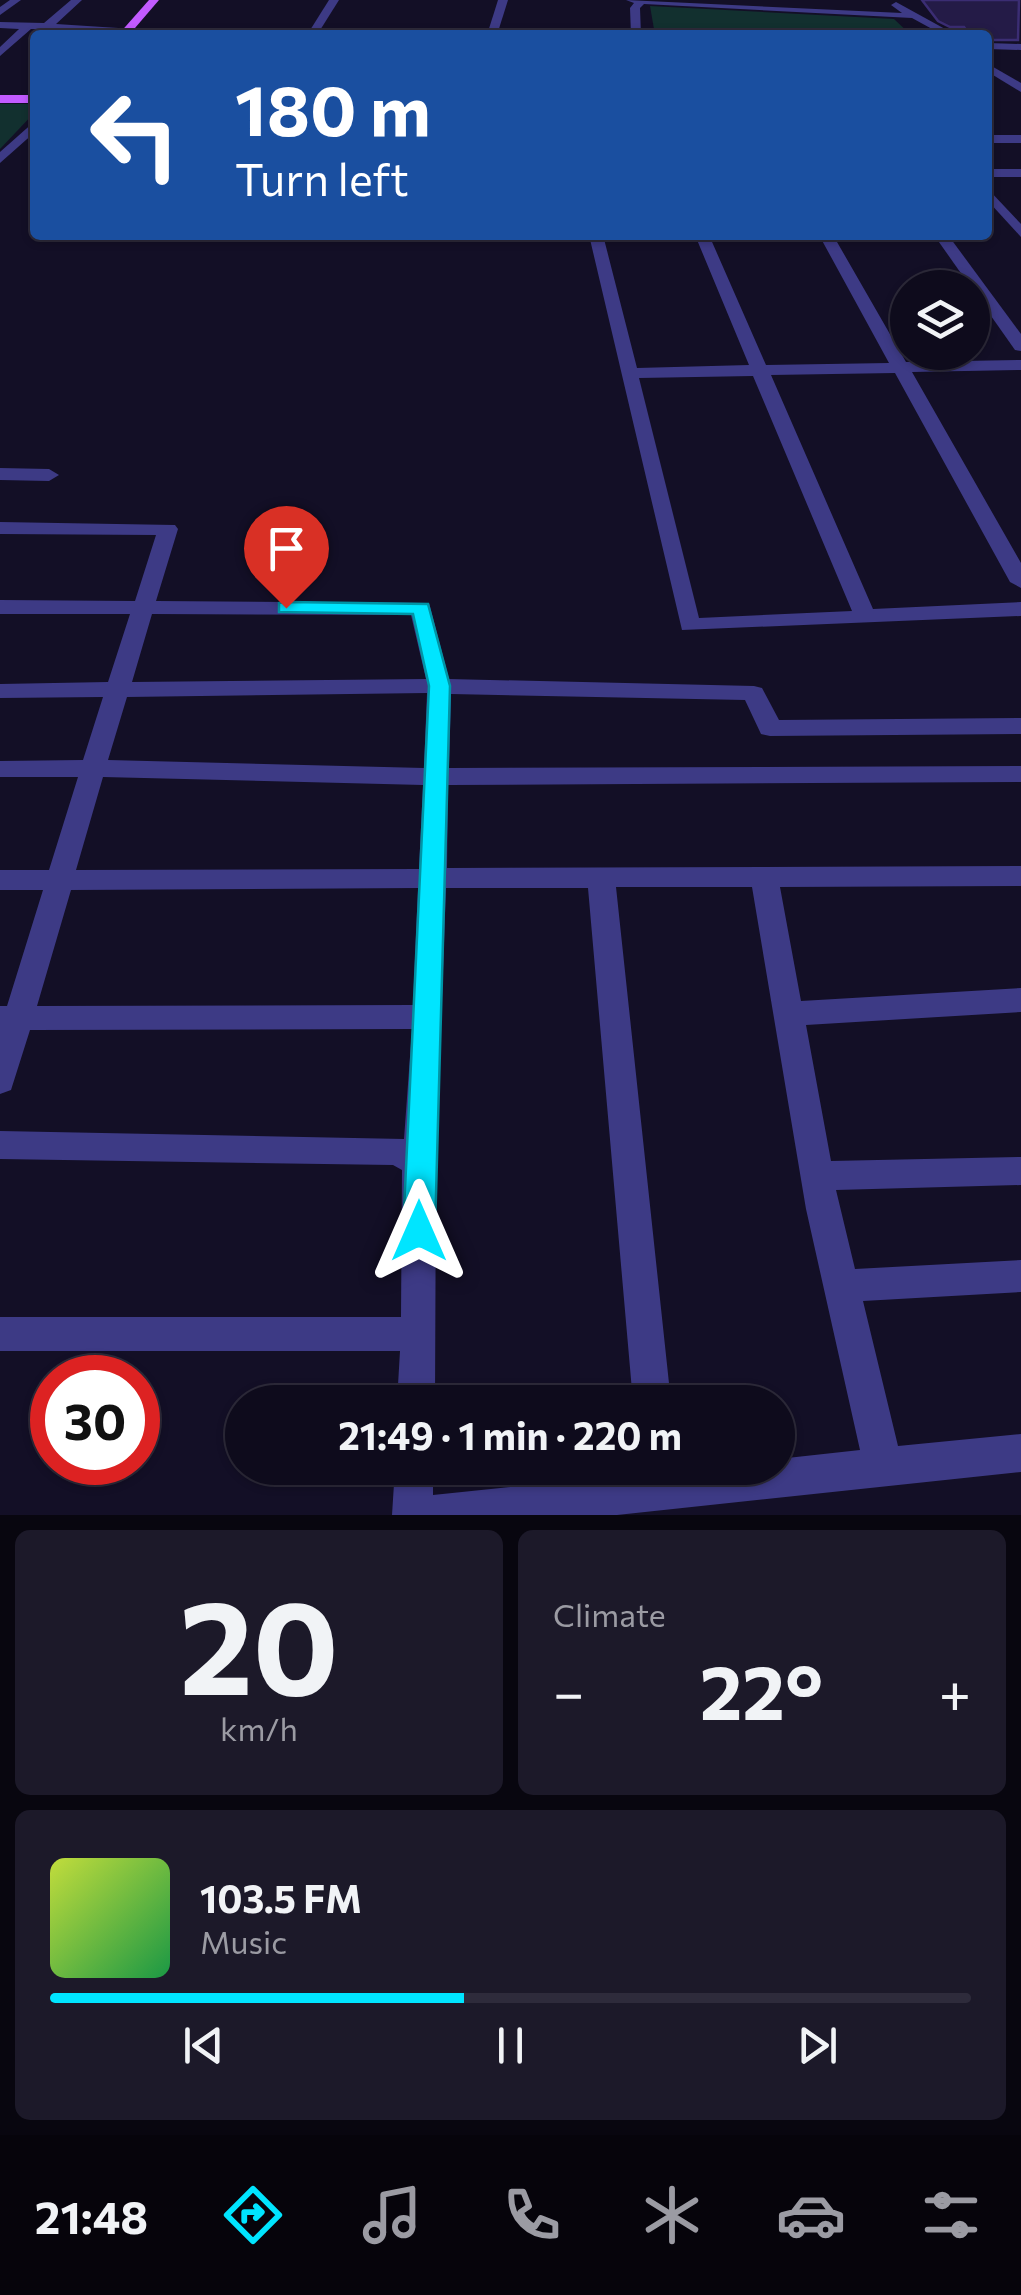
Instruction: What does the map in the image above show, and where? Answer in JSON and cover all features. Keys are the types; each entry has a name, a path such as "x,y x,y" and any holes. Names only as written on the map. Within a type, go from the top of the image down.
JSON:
{"main road":[{"path":"128,30 154,0"},
{"path":"0,98 30,99"}],"street":[{"path":"0,12 16,0"},
{"path":"46,27 76,0"},
{"path":"315,30 334,0"},
{"path":"493,30 502,0"},
{"path":"631,0 908,16"},
{"path":"636,30 635,8 641,0"},
{"path":"892,3 929,30"},
{"path":"892,3 942,30"},
{"path":"0,25 94,30"},
{"path":"0,53 28,26"},
{"path":"992,46 1021,46"},
{"path":"992,60 1021,78"},
{"path":"992,70 1021,88"},
{"path":"0,159 30,130"},
{"path":"992,138 1021,139"},
{"path":"992,172 1021,173"},
{"path":"992,198 1021,233"},
{"path":"597,240 690,624 1021,609"},
{"path":"704,240 865,616"},
{"path":"829,240 890,349"},
{"path":"945,240 1021,346"},
{"path":"990,366 1021,365"},
{"path":"629,372 890,367"},
{"path":"902,370 1021,582"},
{"path":"0,474 49,475"},
{"path":"0,528 168,530 60,880 9,1017 0,1081"},
{"path":"0,607 421,608 439,686 419,1163 417,1385"},
{"path":"0,691 439,686 754,693 770,728 800,774"},
{"path":"770,728 1021,726"},
{"path":"0,769 436,778 1021,774"},
{"path":"0,880 1021,876"},
{"path":"600,879 650,1385"},
{"path":"764,880 818,1176 884,1468"},
{"path":"786,1014 1021,1000"},
{"path":"9,1017 428,1017"},
{"path":"0,1145 397,1152 419,1163"},
{"path":"818,1176 1021,1171"},
{"path":"842,1286 1021,1276"},
{"path":"0,1334 419,1334"},
{"path":"795,1472 884,1468 1021,1452"},
{"path":"412,1515 413,1485"},
{"path":"428,1515 620,1485"}],"green space":[{"path":"650,6 894,19 906,30 654,30"},
{"path":"0,104 30,104 30,117 0,149"}],"building":[{"path":"922,0 1019,0 1018,40 992,40 992,30 966,30 938,21"}],"route":[{"path":"286,608 421,608 439,686 419,1231"}]}
